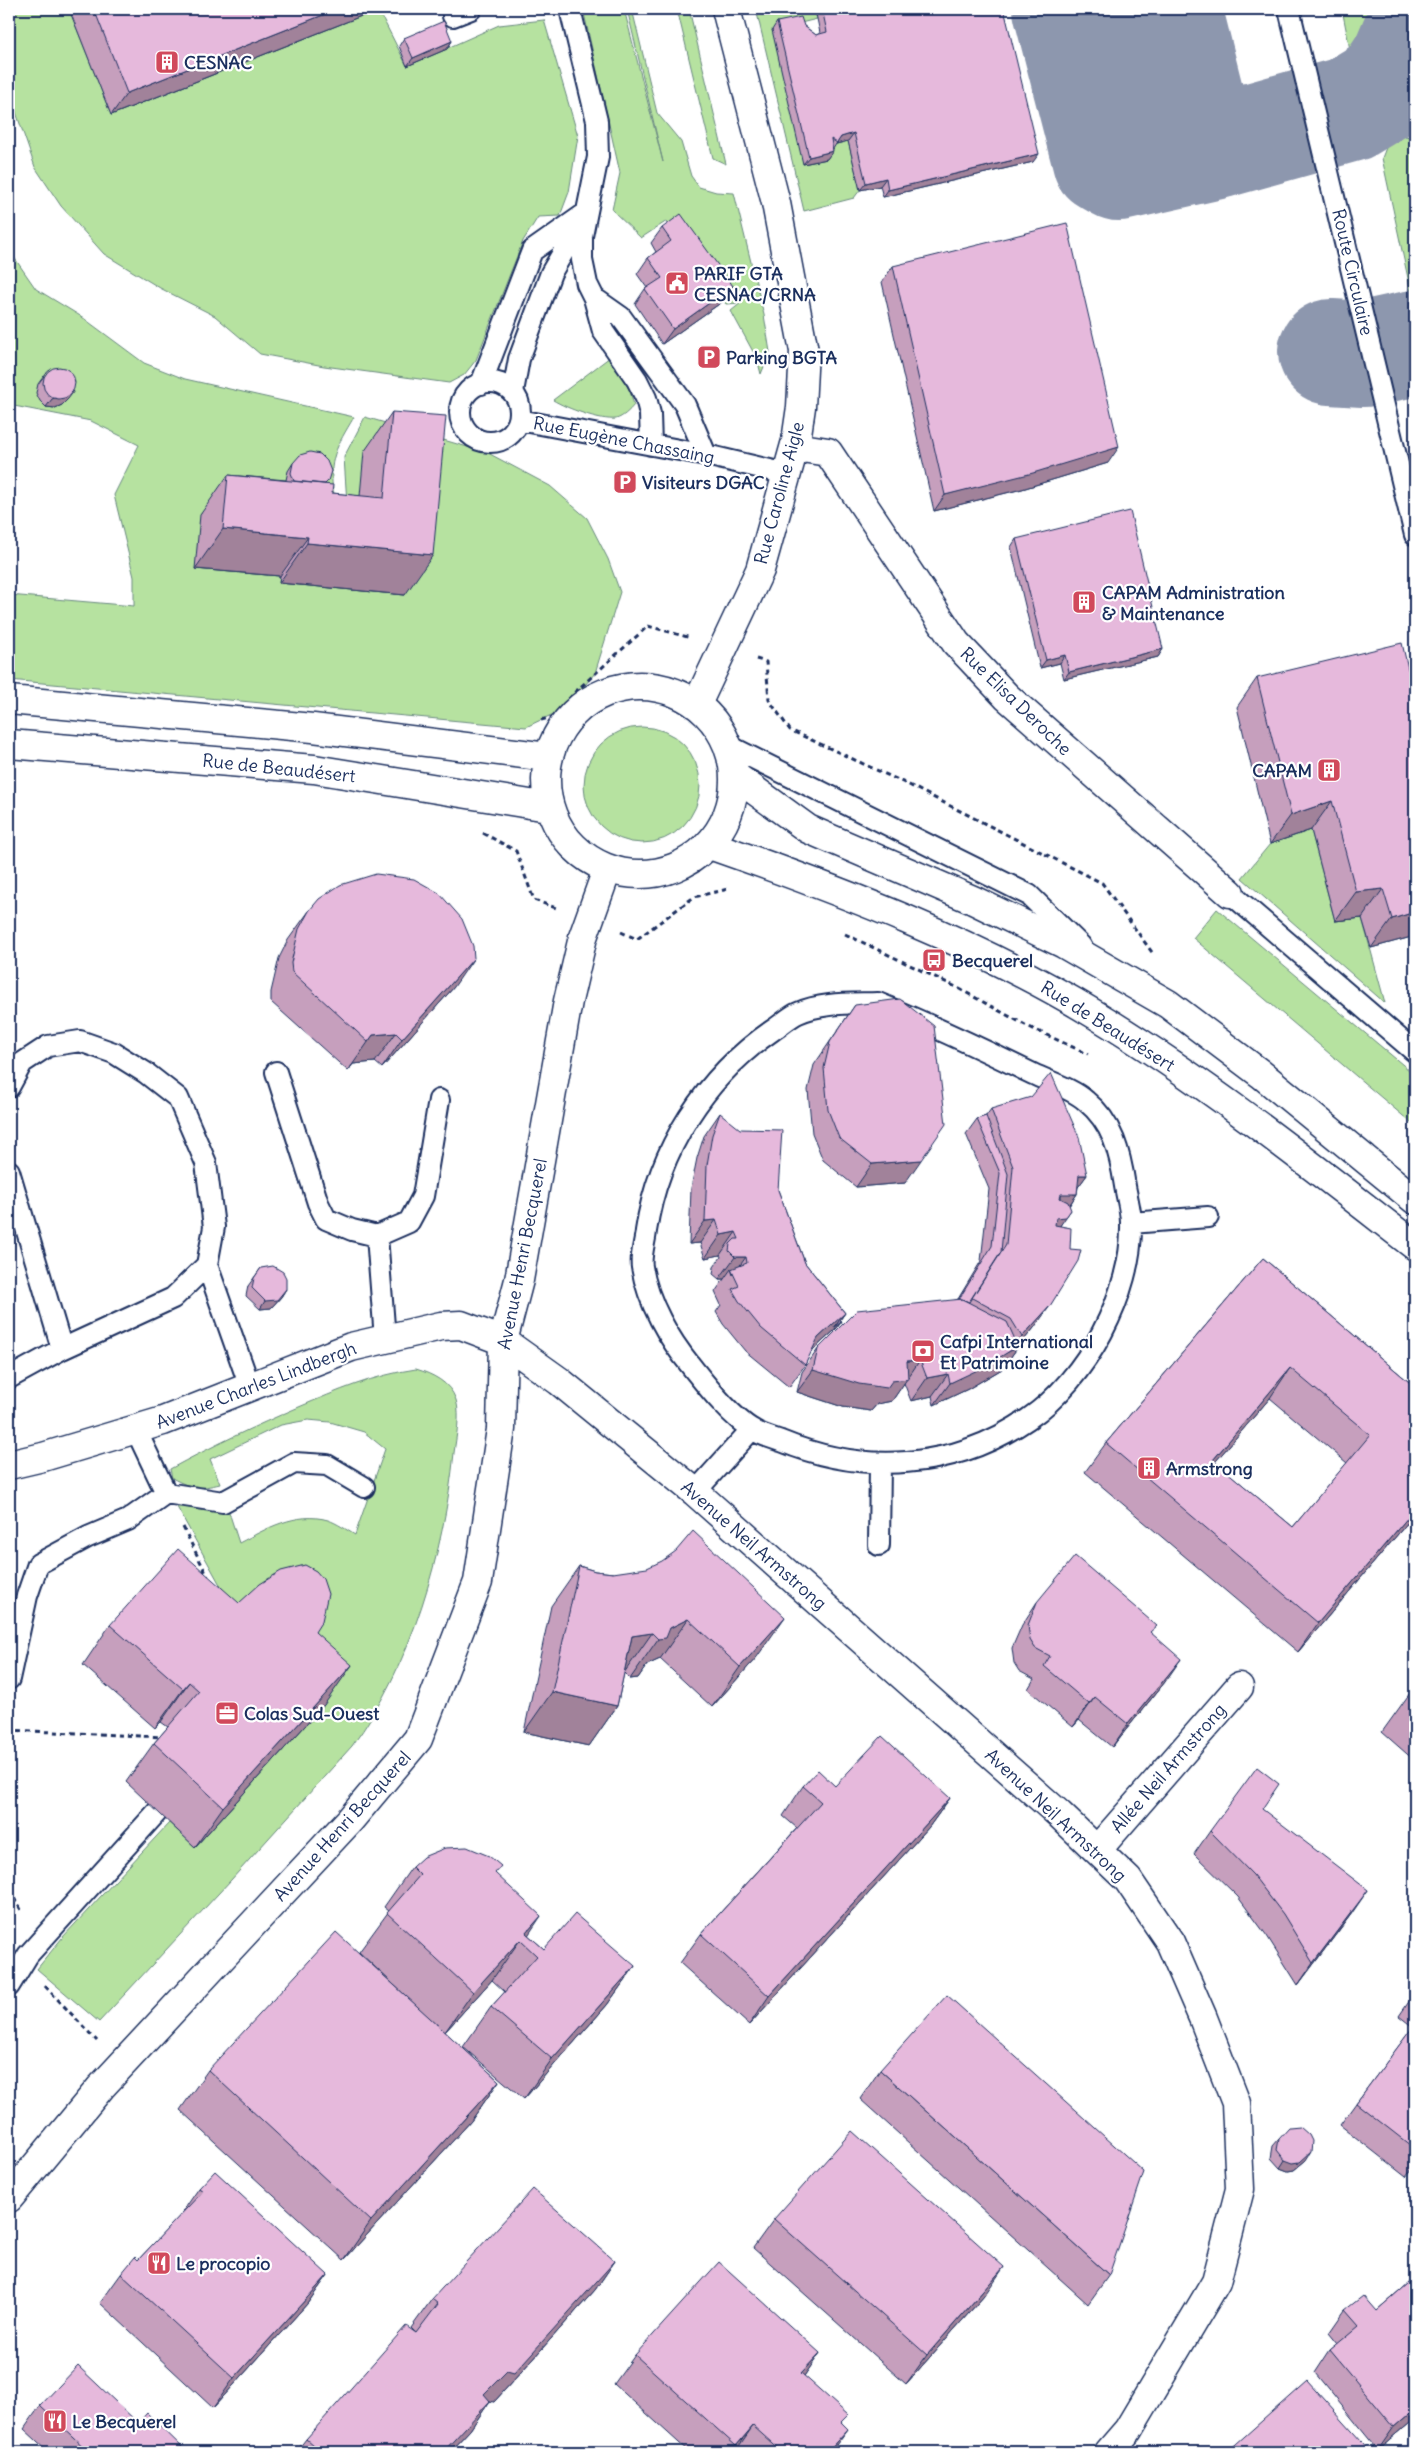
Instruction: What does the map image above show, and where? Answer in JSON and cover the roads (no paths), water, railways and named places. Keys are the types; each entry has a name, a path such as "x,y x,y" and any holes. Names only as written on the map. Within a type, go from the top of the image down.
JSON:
{"street":[{"name":"Rue Caroline Aigle","path":"697,704 760,570 795,447 801,407 804,351 776,203 726,9"},
{"name":"Rue Elisa Deroche","path":"795,447 828,452 956,643 1007,697 1230,893"},
{"path":"626,686 663,688 697,704 716,722 729,746 735,776 729,813 710,845 680,867 644,876 608,870 570,846 548,807 544,782 548,757 563,723 591,698 626,686"},
{"path":"9,700 313,728 548,757"},
{"name":"Rue de Beaudésert","path":"9,744 314,769 548,807"},
{"path":"735,776 808,829 972,900 1064,944 1168,1004 1221,1044 1415,1200"},
{"name":"Rue de Beaudésert","path":"710,845 792,873 951,940 1032,979 1095,1014 1218,1096 1415,1246"},
{"name":"Avenue Henri Becquerel","path":"9,2198 101,2087 350,1820 418,1739 478,1582 501,1429 503,1341 520,1280 568,1001 583,937 608,870"},
{"name":"Avenue Charles Lindbergh","path":"9,1465 136,1430 351,1347 441,1326 461,1325 503,1341"},
{"name":"Avenue Neil Armstrong","path":"503,1341 560,1381 695,1492 1097,1850 1128,1880 1170,1942 1203,2018 1236,2103 1240,2189 1216,2282 1128,2430 1109,2452"},
{"name":"Allée Neil Armstrong","path":"1097,1850 1239,1687"}],"lane":[{"path":"570,9 597,121 598,158 582,236 582,260 587,284 594,298 603,331 637,380 646,398 650,414 651,445"},
{"name":"Route Circulaire","path":"1289,9 1415,536"},
{"path":"481,384 532,250 586,213"},
{"path":"481,384 492,382 504,385 513,392 519,359 551,273 586,213"},
{"path":"594,298 621,318 685,405 706,455"},
{"name":"Rue Eugène Chassaing","path":"481,384 472,388 461,402 460,413 467,432 476,439 486,442 497,442 507,438 515,430 519,420 518,401 513,392"},
{"name":"Rue Eugène Chassaing","path":"519,420 706,455 787,474"},
{"path":"729,746 1029,895 1102,967"},
{"path":"1230,893 1415,1052"},
{"path":"878,1003 934,1026 1085,1100 1113,1132 1122,1166 1131,1223 1126,1274 1103,1331 1078,1369 1044,1408 1002,1437 946,1457 890,1464 841,1460 798,1448 752,1429 715,1395 678,1350 656,1309 641,1265 649,1214 664,1162 689,1116 718,1076 757,1041 798,1013 836,1004 878,1003"},
{"path":"9,1087 22,1063 48,1046 80,1041 114,1053 146,1072 178,1098 206,1163 214,1227 207,1265 250,1387"},
{"path":"276,1072 318,1204 326,1219 352,1230 377,1236 409,1222 423,1196 439,1100"},
{"path":"9,1171 62,1349"},
{"path":"1131,1223 1208,1217"},
{"path":"377,1236 385,1340"},
{"path":"9,1378 62,1349 173,1298 207,1265"},
{"path":"695,1492 752,1429"},
{"path":"136,1430 166,1493"},
{"path":"9,1679 27,1596 38,1564 88,1537 128,1520 166,1493 223,1502 294,1463 327,1465 364,1487"},
{"path":"879,1545 880,1463"},
{"path":"9,1986 28,1955 157,1812"}],"place":[{"name":"CESNAC","path":"167,62"},
{"name":"PARIF GTA CESNAC/CRNA","path":"677,283"},
{"name":"Parking BGTA","path":"709,357"},
{"name":"Visiteurs DGAC","path":"625,482"},
{"name":"CAPAM Administration & Maintenance","path":"1084,602"},
{"name":"CAPAM","path":"1329,770"},
{"name":"Becquerel","path":"934,960"},
{"name":"Cafpi International Et Patrimoine","path":"923,1351"},
{"name":"Armstrong","path":"1149,1468"},
{"name":"Colas Sud-Ouest","path":"227,1713"},
{"name":"Le procopio","path":"159,2263"},
{"name":"Le Becquerel","path":"55,2421"}]}
